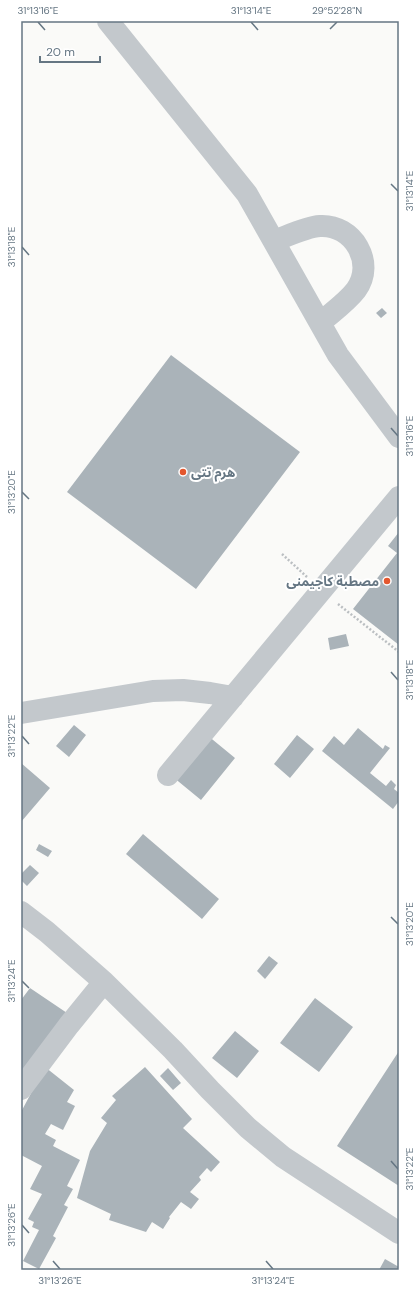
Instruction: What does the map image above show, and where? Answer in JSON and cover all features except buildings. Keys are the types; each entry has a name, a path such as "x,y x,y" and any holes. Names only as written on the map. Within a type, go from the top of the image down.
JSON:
{"lane":[{"path":"108,21 247,194 344,364 399,437"},
{"path":"274,241 320,226 331,227 342,231 351,237 358,246 364,268 361,280 356,290 320,323"},
{"path":"168,775 399,497"},
{"path":"21,713 154,692 183,690 233,697"},
{"path":"21,912 47,932 104,982 173,1050 248,1128 283,1157 399,1233"},
{"path":"21,1089 69,1025 104,982"}],"path":[{"path":"282,554 295,566"},
{"path":"321,591 399,652"}],"place":[{"name":"هرم تتى","path":"183,472"},
{"name":"مصطبة كاجيمنى","path":"387,581"}]}
